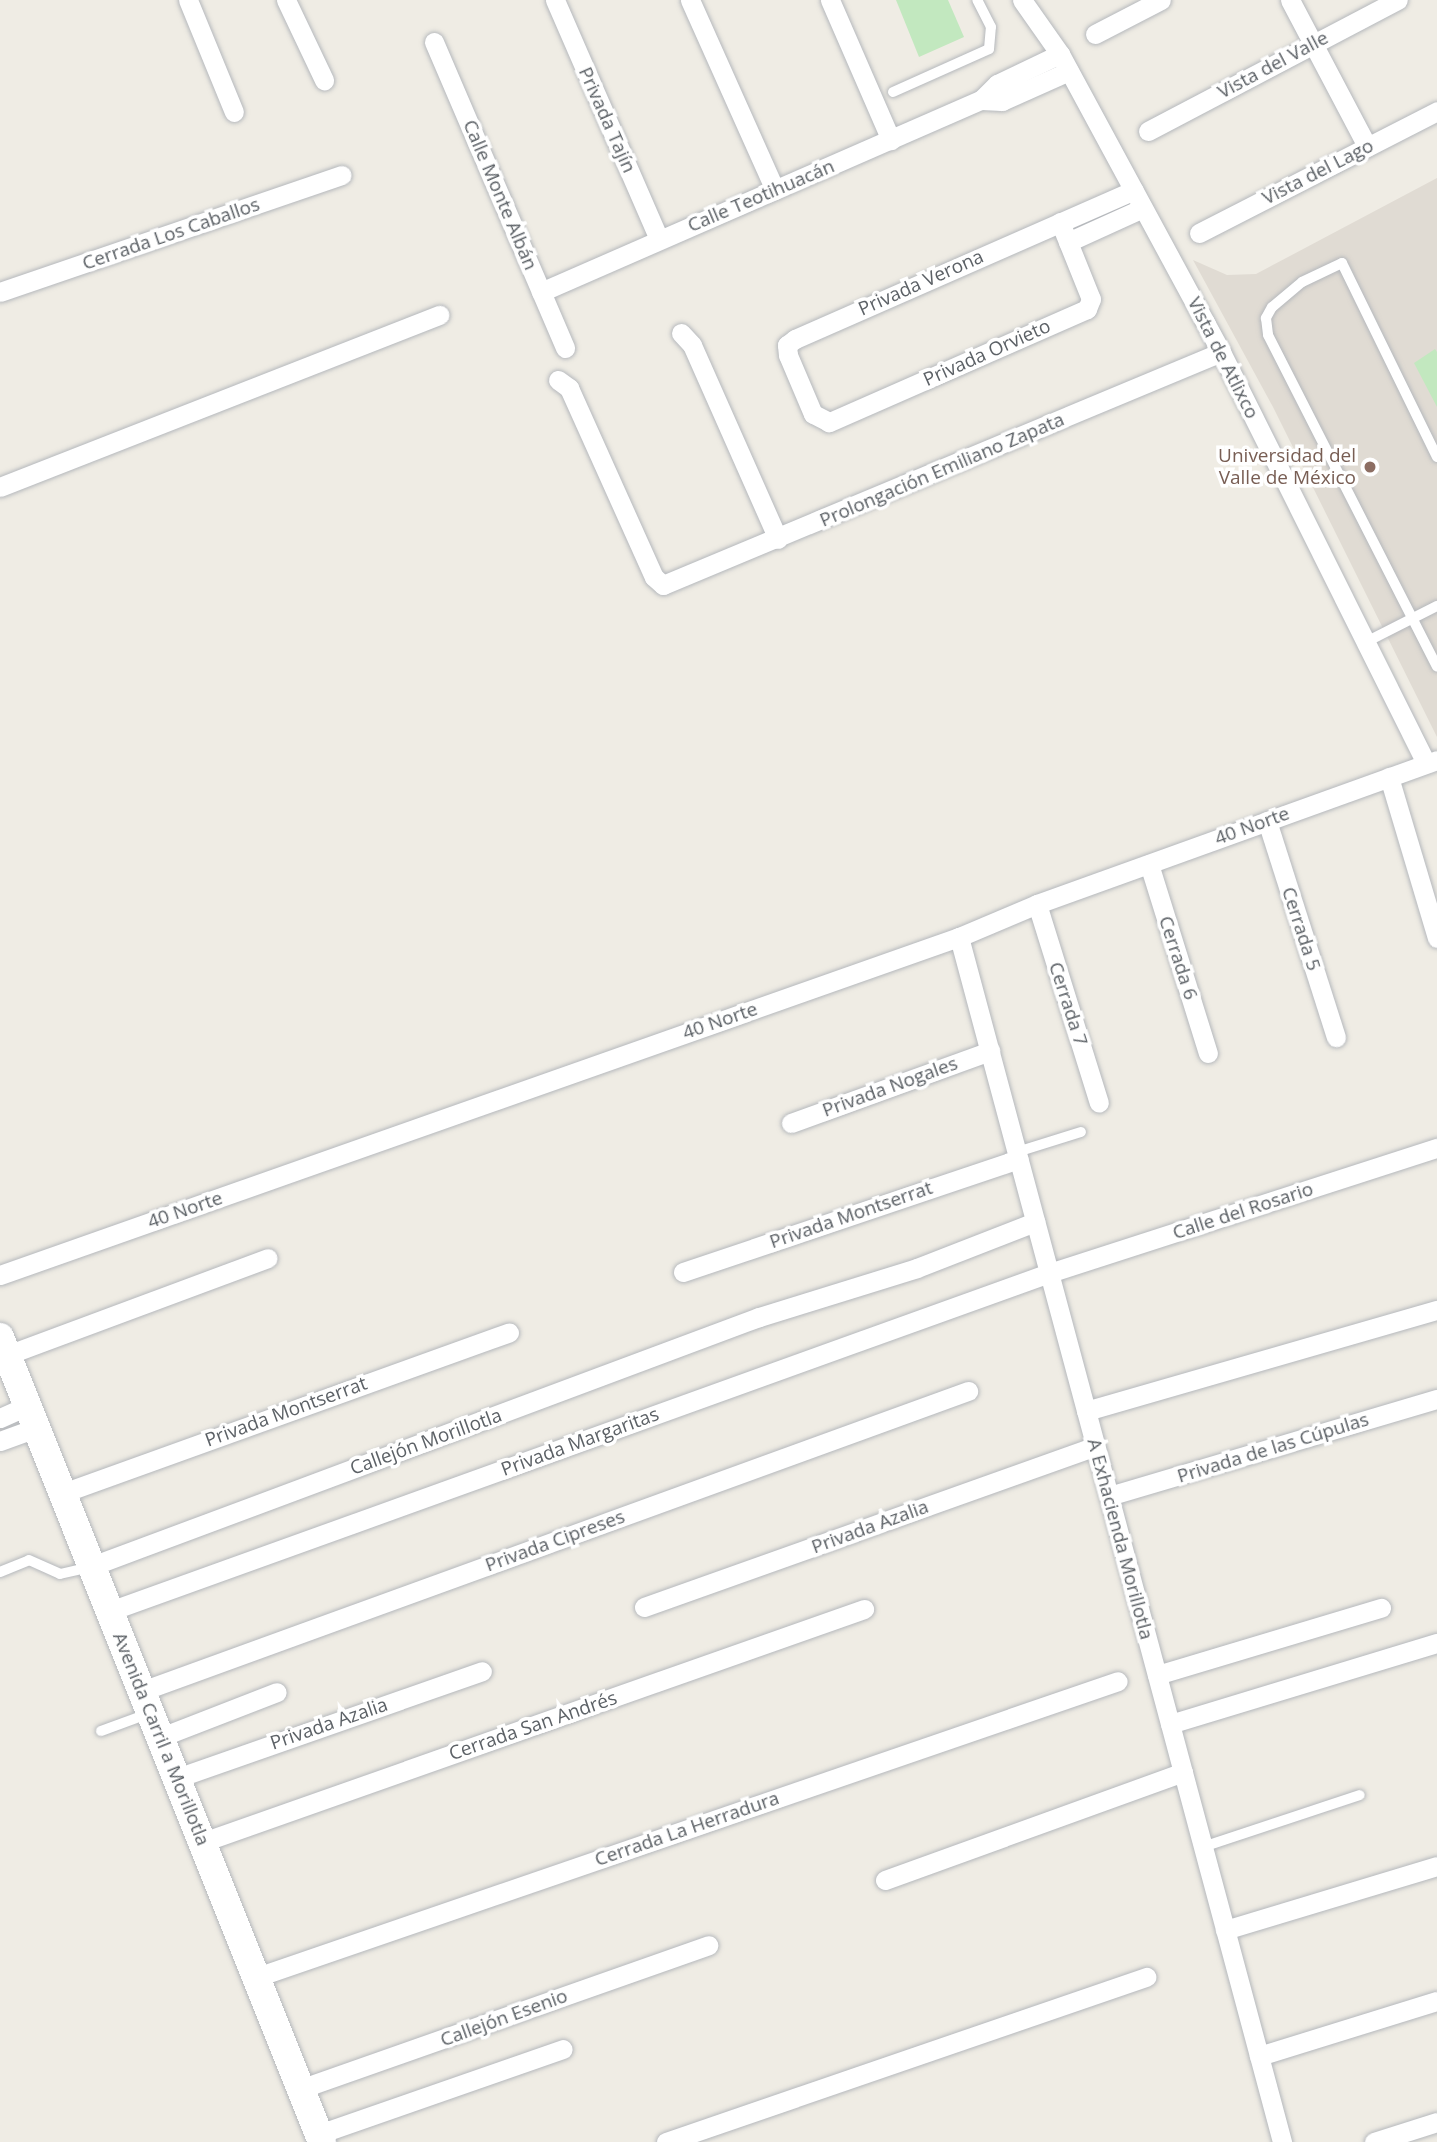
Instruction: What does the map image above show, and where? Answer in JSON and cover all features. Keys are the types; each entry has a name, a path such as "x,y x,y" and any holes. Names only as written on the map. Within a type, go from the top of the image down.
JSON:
{"street":[{"path":"188,0 234,112"},
{"path":"286,0 324,80"},
{"name":"Privada Tajín","path":"555,0 659,239"},
{"path":"690,0 775,190"},
{"path":"830,0 891,140"},
{"name":"Vista de Atlixco","path":"1022,0 1064,62 1222,352 1366,642 1432,761"},
{"path":"1095,34 1161,0"},
{"path":"1290,0 1367,146"},
{"name":"Vista del Valle","path":"1148,131 1398,0"},
{"name":"Calle Monte Albán","path":"435,41 565,348"},
{"name":"Calle Teotihuacán","path":"541,292 981,100 997,84 1064,62"},
{"name":"Vista del Lago","path":"1199,233 1437,111"},
{"name":"Cerrada Los Caballos","path":"0,292 341,176"},
{"name":"Privada Verona","path":"821,421 813,414 788,355 788,345 795,339 1133,190"},
{"path":"1068,242 1143,208"},
{"name":"Privada Orvieto","path":"821,421 830,422 1087,309 1091,299 1060,222"},
{"path":"0,487 440,315"},
{"path":"681,333 692,345 778,539"},
{"name":"Prolongación Emiliano Zapata","path":"558,380 569,388 654,577 663,585 1222,352"},
{"name":"40 Norte","path":"0,1275 959,937 1037,904 1432,761"},
{"path":"1388,777 1437,938"},
{"name":"Cerrada 5","path":"1267,821 1336,1037"},
{"name":"Cerrada 6","path":"1149,864 1208,1053"},
{"name":"Cerrada 7","path":"1037,904 1099,1103"},
{"name":"A Exhacienda Morillotla","path":"959,937 1282,2142"},
{"name":"Privada Nogales","path":"791,1123 990,1051"},
{"name":"Calle del Rosario","path":"1049,1273 1437,1148"},
{"name":"Privada Montserrat","path":"683,1272 1018,1156"},
{"name":"Callejón Morillotla","path":"92,1566 760,1317 917,1268 1035,1222"},
{"path":"4,1346 268,1258"},
{"name":"Privada Margaritas","path":"110,1611 1049,1273"},
{"path":"1086,1411 1437,1310"},
{"name":"Privada Montserrat","path":"62,1493 509,1332"},
{"name":"Avenida Carril a Morillotla","path":"4,1346 320,2138"},
{"name":"Privada Cipreses","path":"151,1714 968,1391"},
{"name":"Privada de las Cúpulas","path":"1109,1496 1437,1399"},
{"path":"0,1418 32,1417"},
{"path":"0,1441 32,1417"},
{"name":"Privada Azalia","path":"644,1607 1095,1446"},
{"path":"1157,1675 1381,1608"},
{"name":"Cerrada San Andrés","path":"203,1842 864,1609"},
{"path":"1170,1724 1437,1643"},
{"name":"Privada Azalia","path":"177,1778 482,1671"},
{"name":"Cerrada La Herradura","path":"257,1977 1118,1681"},
{"path":"151,1714 277,1692"},
{"path":"886,1880 1183,1772"},
{"path":"1225,1930 1437,1866"},
{"name":"Callejón Esenio","path":"300,2089 708,1945"},
{"path":"666,2142 1146,1977"},
{"path":"1259,2056 1437,2001"},
{"path":"320,2138 563,2049"},
{"path":"1374,2142 1437,2122"}],"lane":[{"path":"893,92 989,49 991,27 977,0"},
{"path":"1437,457 1342,263 1301,282 1272,307 1266,318 1268,335 1437,666"},
{"path":"1366,642 1437,606"},
{"path":"1018,1156 1081,1132"},
{"path":"0,1572 29,1560 60,1574 92,1566"},
{"path":"101,1731 151,1714"},
{"path":"1203,1847 1360,1795"}],"shaded area":[{"name":"Universidad del Valle de México","path":"1437,178 1437,737 1273,407 1193,260 1227,275 1256,274"}],"green space":[{"path":"896,0 948,0 964,37 919,57"},
{"path":"1435,349 1437,352 1437,407 1414,363"}],"place":[{"name":"Universidad del Valle de México","path":"1370,467"}]}
